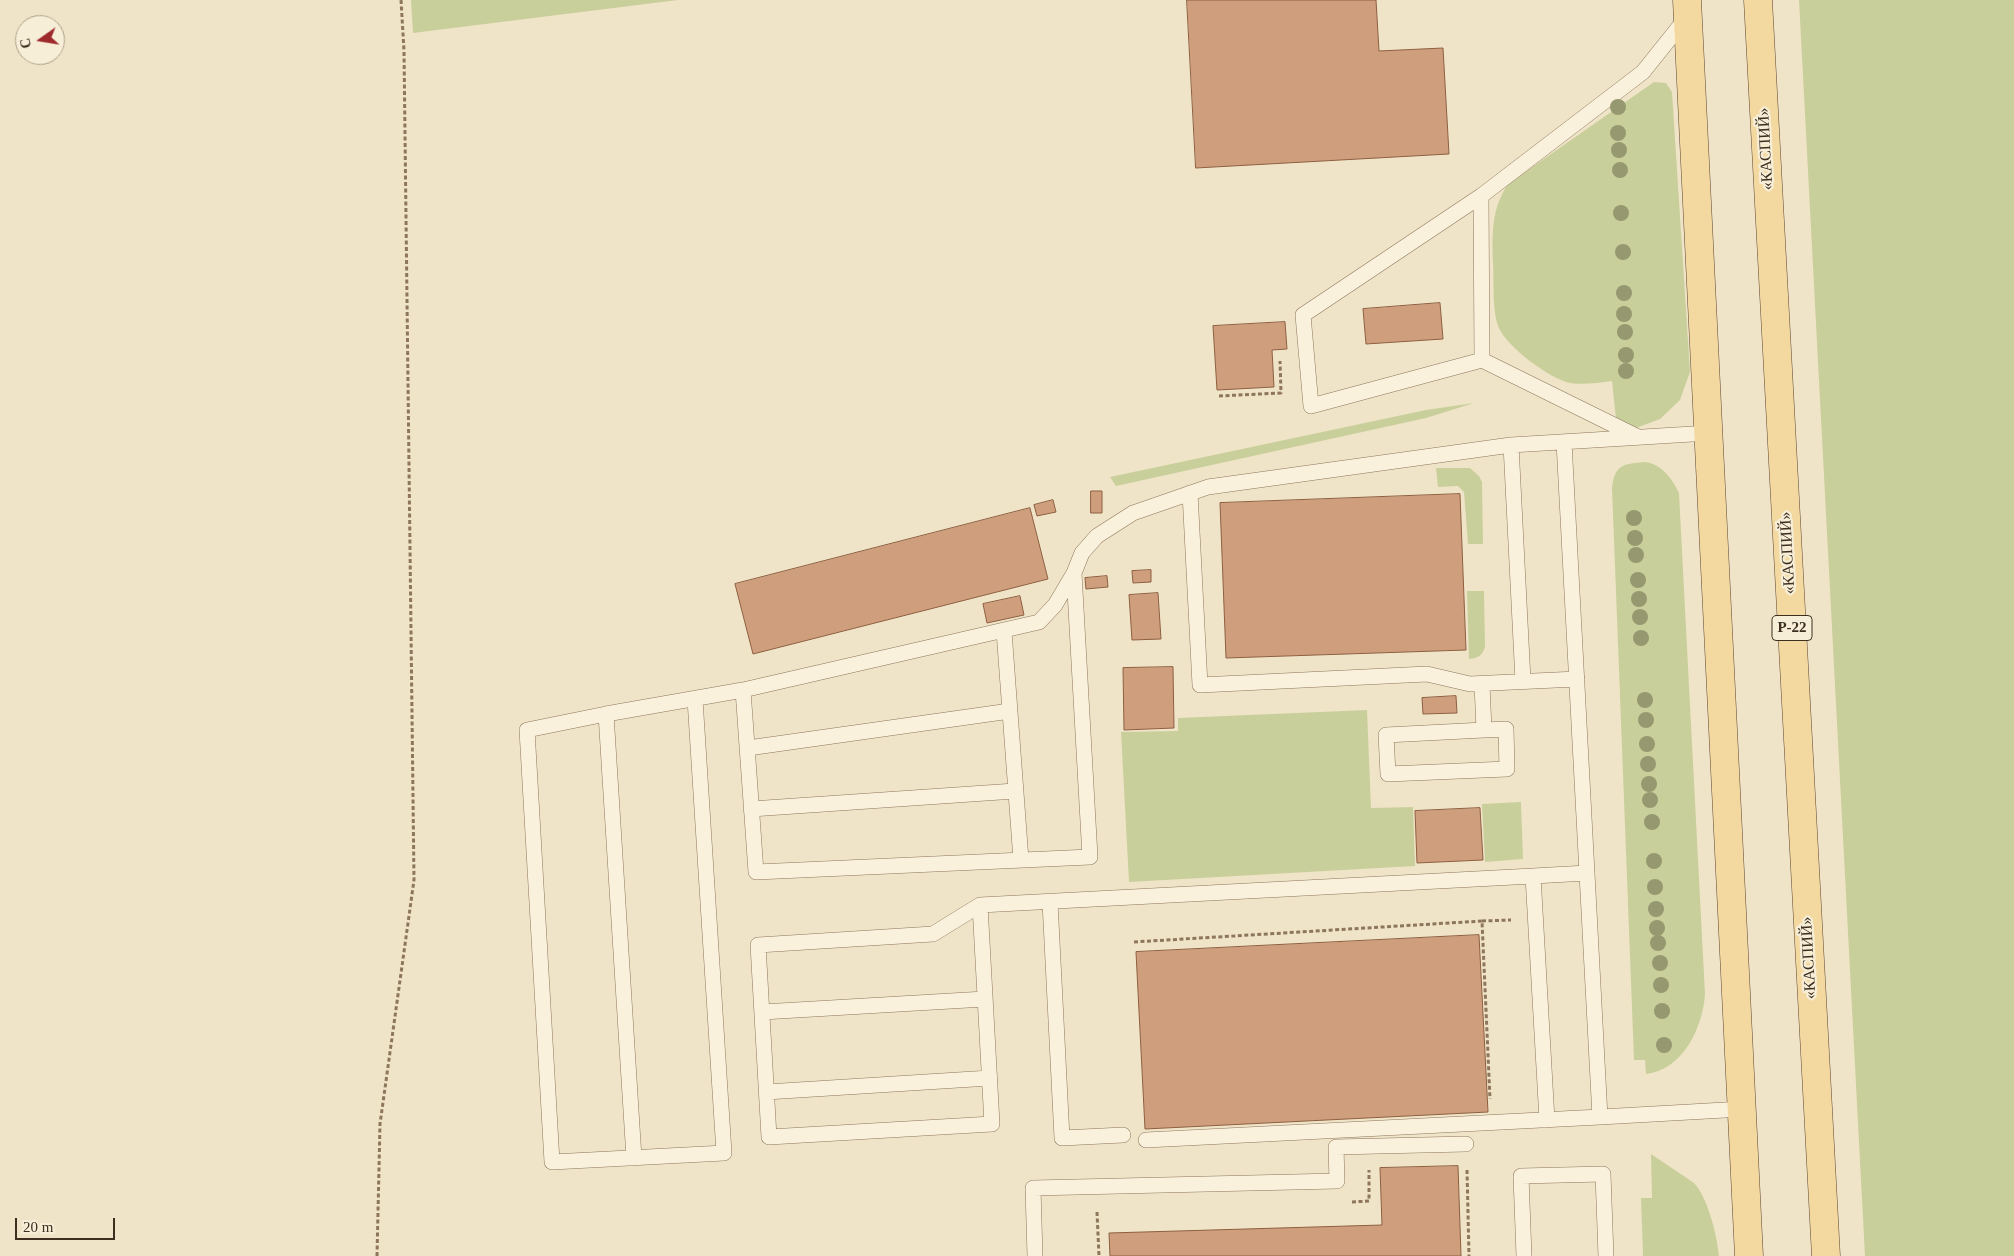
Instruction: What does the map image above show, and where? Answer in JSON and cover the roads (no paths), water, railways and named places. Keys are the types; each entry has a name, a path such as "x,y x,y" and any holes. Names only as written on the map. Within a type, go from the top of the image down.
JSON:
{"main road":[{"name":"«КАСПИЙ»","path":"1758,0 1826,1256"},
{"path":"1687,8 1749,1256"}],"lane":[{"path":"1638,438 1482,360 1312,406 1303,315 1481,196 1643,72 1687,8"},
{"path":"1481,196 1482,360"},
{"path":"695,699 724,1153 552,1162 527,730 743,690 1039,622 1055,605 1074,573 1082,554 1097,536 1133,513 1208,487 1511,444 1709,434"},
{"path":"1564,442 1600,1117"},
{"path":"1511,444 1523,681"},
{"path":"1190,493 1200,685 1427,674 1470,684 1577,679"},
{"path":"743,690 756,872 1090,857 1074,573"},
{"path":"1004,631 1021,860"},
{"path":"1482,684 1484,730"},
{"path":"748,748 1010,711"},
{"path":"606,714 634,1158"},
{"path":"1506,729 1507,769 1388,774 1386,735 1484,730 1506,729"},
{"path":"751,809 1015,791"},
{"path":"980,905 992,1124 769,1137 758,945 933,934 980,905 1587,874"},
{"path":"1533,876 1546,1120"},
{"path":"1050,902 1062,1138 1123,1135"},
{"path":"762,1012 985,999"},
{"path":"766,1092 990,1078"},
{"path":"1146,1140 1742,1109"},
{"path":"1035,1256 1033,1188 1337,1181 1336,1147 1466,1144"},
{"path":"1524,1256 1521,1176 1603,1174 1606,1256"}]}
